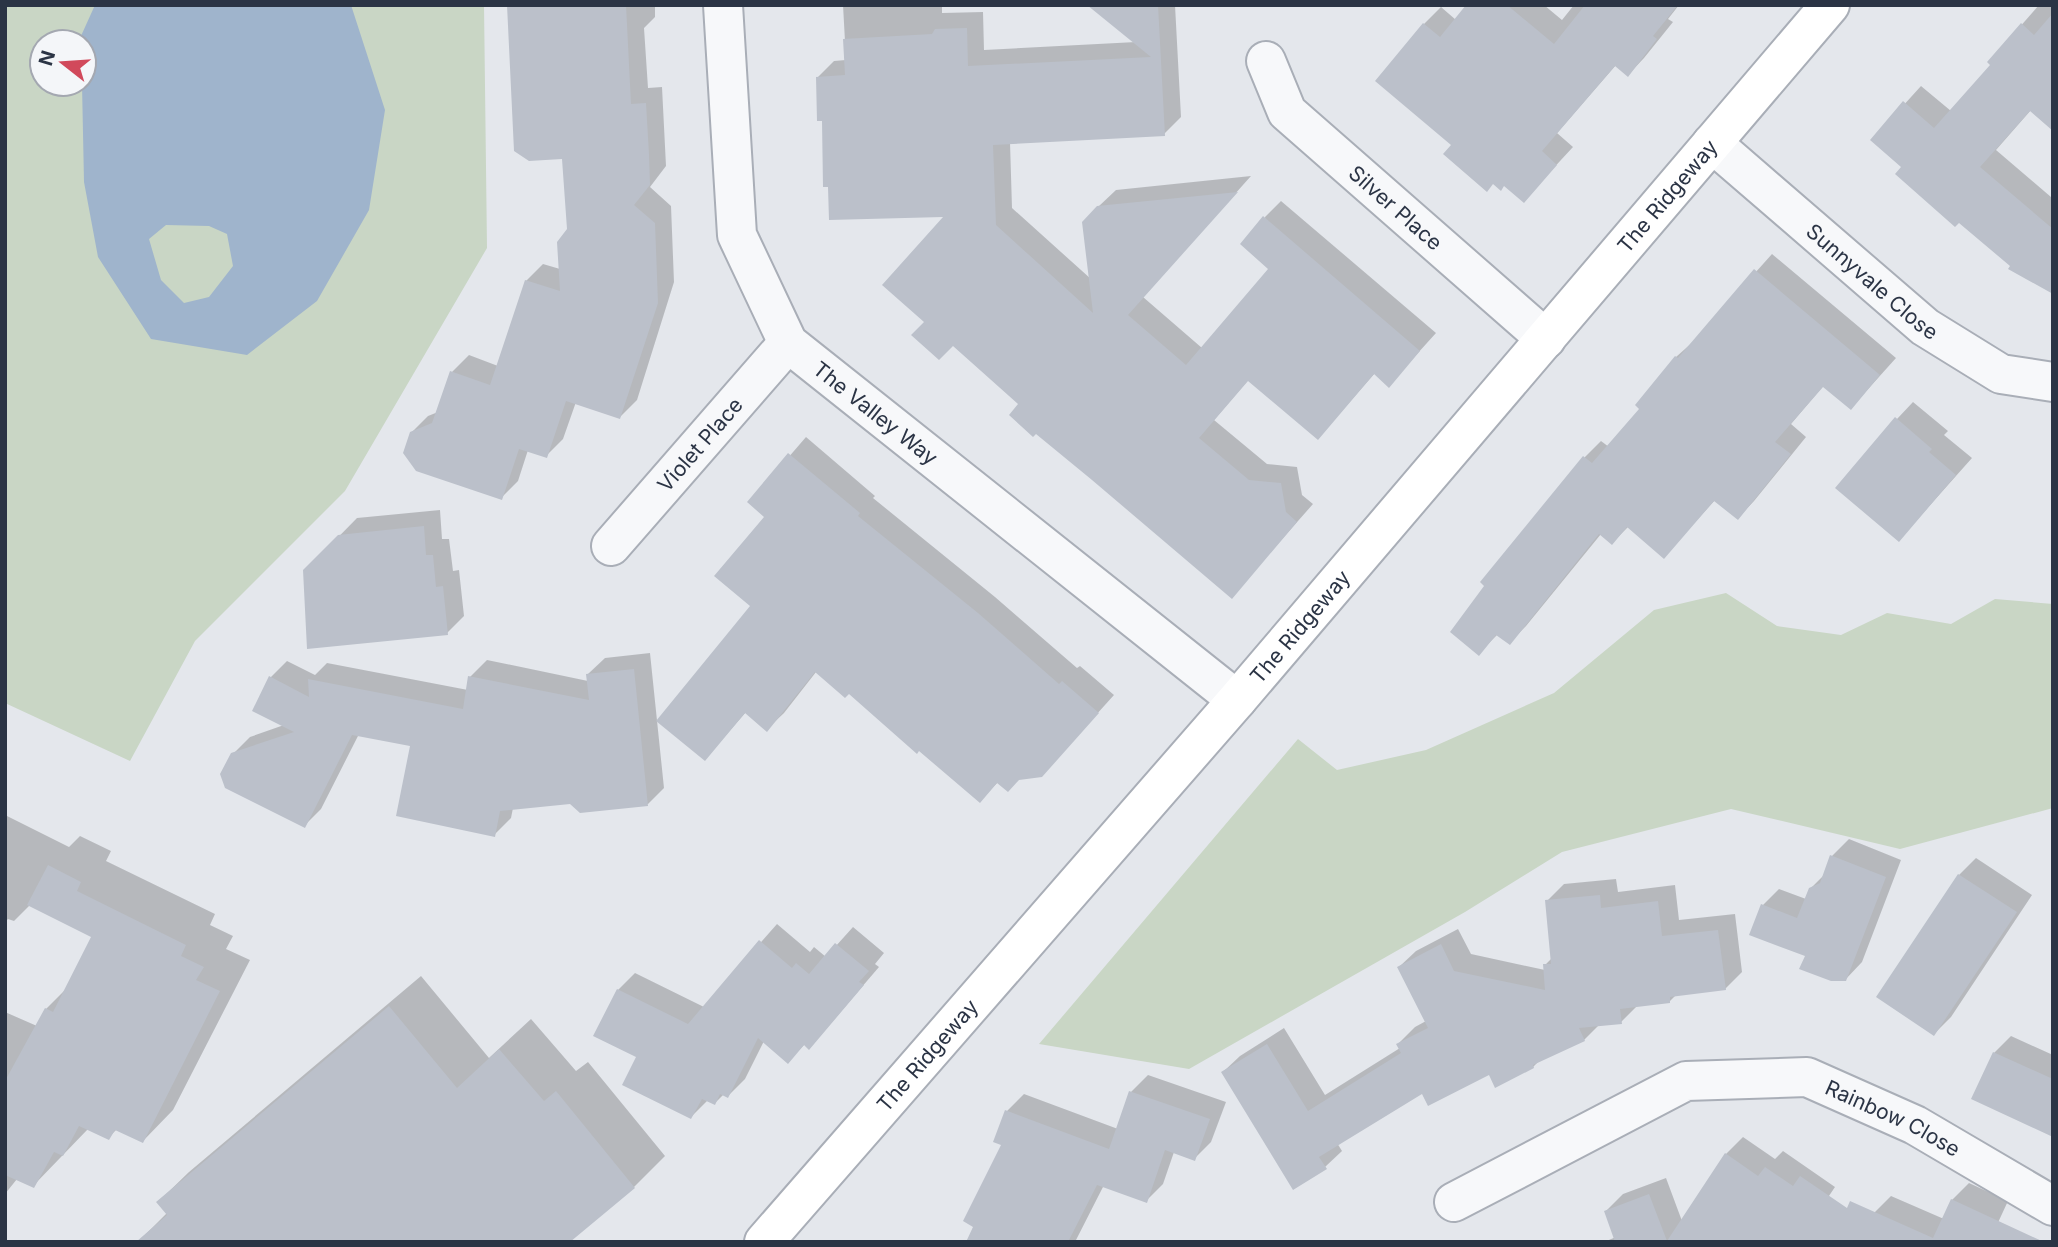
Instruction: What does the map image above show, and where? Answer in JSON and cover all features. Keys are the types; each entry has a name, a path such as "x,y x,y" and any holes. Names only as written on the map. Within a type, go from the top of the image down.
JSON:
{"street":[{"name":"The Valley Way","path":"723,5 737,235 788,343 1237,700"},
{"name":"The Ridgeway","path":"764,1242 1237,700 1830,5"},
{"name":"Silver Place","path":"1266,61 1287,112 1546,339"},
{"name":"Sunnyvale Close","path":"1712,143 1926,327 2001,374 2053,382"},
{"name":"Violet Place","path":"611,546 788,343"},
{"name":"Rainbow Close","path":"1454,1202 1686,1081 1807,1077 1915,1125 2053,1206"}],"green space":[{"path":"5,5 484,5 487,248 345,491 195,641 130,761 5,703"},
{"path":"1726,593 1777,626 1841,635 1887,613 1951,624 1995,599 2053,604 2053,808 1900,849 1731,809 1562,852 1465,912 1189,1069 1039,1044 1298,739 1337,770 1426,750 1554,693 1654,610"}],"water":[{"path":"95,5 351,5 385,110 369,210 317,301 247,355 151,339 98,257 84,182 82,98 98,98 98,28 85,28","holes":["166,225 209,226 227,234 233,266 209,297 184,303 161,280 149,239"]}],"building":[{"path":"507,5 626,5 631,104 646,103 649,154 650,185 634,205 655,223 658,303 620,419 566,401 547,458 519,449 502,500 416,471 403,453 410,432 432,423 450,371 490,385 525,280 560,291 557,242 567,229 562,159 529,161 514,151"},
{"path":"1087,5 1158,5 1165,136 993,145 996,225 1093,313 1082,222 1097,206 1238,192 1128,315 1186,365 1268,269 1240,244 1263,216 1420,351 1389,388 1374,374 1318,440 1248,381 1199,438 1249,480 1281,483 1286,512 1297,522 1232,599 1036,434 1033,437 1009,415 1018,404 953,346 939,360 911,335 924,322 882,285 943,217 829,220 828,187 823,187 822,121 817,121 816,77 845,75 843,39 932,34 935,29 967,28 968,66 1151,57"},
{"path":"1466,5 1507,5 1554,44 1585,5 1678,5 1653,36 1657,39 1628,77 1615,66 1542,151 1557,165 1524,203 1504,186 1501,191 1493,184 1487,192 1443,154 1451,145 1375,81 1423,23 1440,37"},
{"path":"2053,13 2053,131 2030,111 1980,167 2053,229 2053,294 2008,269 2010,266 1959,223 1955,227 1895,174 1901,167 1870,140 1903,101 1934,128 1990,65 1987,62 2021,23 2034,35"},
{"path":"1754,269 1880,375 1851,410 1823,387 1775,442 1791,454 1738,520 1714,501 1664,559 1627,527 1612,545 1599,534 1510,645 1496,635 1479,656 1450,632 1484,586 1480,582 1583,456 1592,463 1639,409 1635,405 1675,356 1678,358"},
{"path":"1895,417 1932,449 1929,452 1956,475 1899,542 1835,488"},
{"path":"788,453 860,513 858,516 978,613 1059,684 1062,681 1099,713 1042,777 1019,780 1008,792 997,783 980,803 919,751 917,754 849,694 845,698 815,672 767,732 745,713 705,761 656,721 750,606 714,576 764,517 747,502"},
{"path":"424,526 426,555 433,555 436,587 443,586 448,635 307,649 303,570 338,535"},
{"path":"634,669 648,806 580,813 570,804 500,811 495,837 396,816 410,746 352,735 305,828 225,788 220,774 231,753 294,732 252,711 269,676 309,697 308,679 463,709 468,676 589,700 586,674"},
{"path":"1830,855 1886,877 1846,981 1831,981 1799,969 1805,956 1749,935 1761,904 1797,918 1809,888 1820,883"},
{"path":"48,865 81,882 77,891 186,945 181,956 204,967 196,980 220,991 143,1143 115,1130 109,1140 79,1126 63,1156 54,1152 34,1188 5,1175 5,1081 45,1008 53,1012 91,937 27,905"},
{"path":"1958,874 2017,912 1934,1036 1876,997"},
{"path":"1600,895 1601,908 1658,901 1662,936 1718,930 1726,990 1670,997 1670,1003 1620,1009 1622,1024 1579,1028 1585,1041 1533,1065 1534,1068 1495,1088 1489,1075 1428,1106 1422,1094 1319,1157 1327,1169 1293,1190 1221,1072 1267,1044 1308,1111 1401,1053 1396,1044 1428,1028 1397,967 1441,944 1454,971 1545,990 1543,964 1551,964 1545,900"},
{"path":"759,940 792,968 796,963 809,974 835,943 869,971 859,982 864,985 809,1050 804,1045 788,1064 758,1038 728,1098 720,1094 715,1105 702,1099 691,1119 622,1085 636,1057 593,1036 617,989 688,1024"},
{"path":"389,1006 457,1088 499,1049 544,1101 556,1091 635,1188 570,1242 136,1242 167,1215 156,1202"},
{"path":"1993,1052 2053,1079 2053,1137 1971,1099"},
{"path":"1129,1091 1210,1119 1195,1161 1165,1150 1147,1203 1097,1185 1068,1242 966,1242 973,1227 963,1221 1001,1145 993,1142 1005,1110 1109,1149"},
{"path":"1725,1153 1758,1176 1765,1167 1793,1186 1800,1176 1847,1208 1850,1201 1933,1238 1951,1199 2044,1242 1615,1242 1604,1211 1649,1194 1667,1241"}]}
